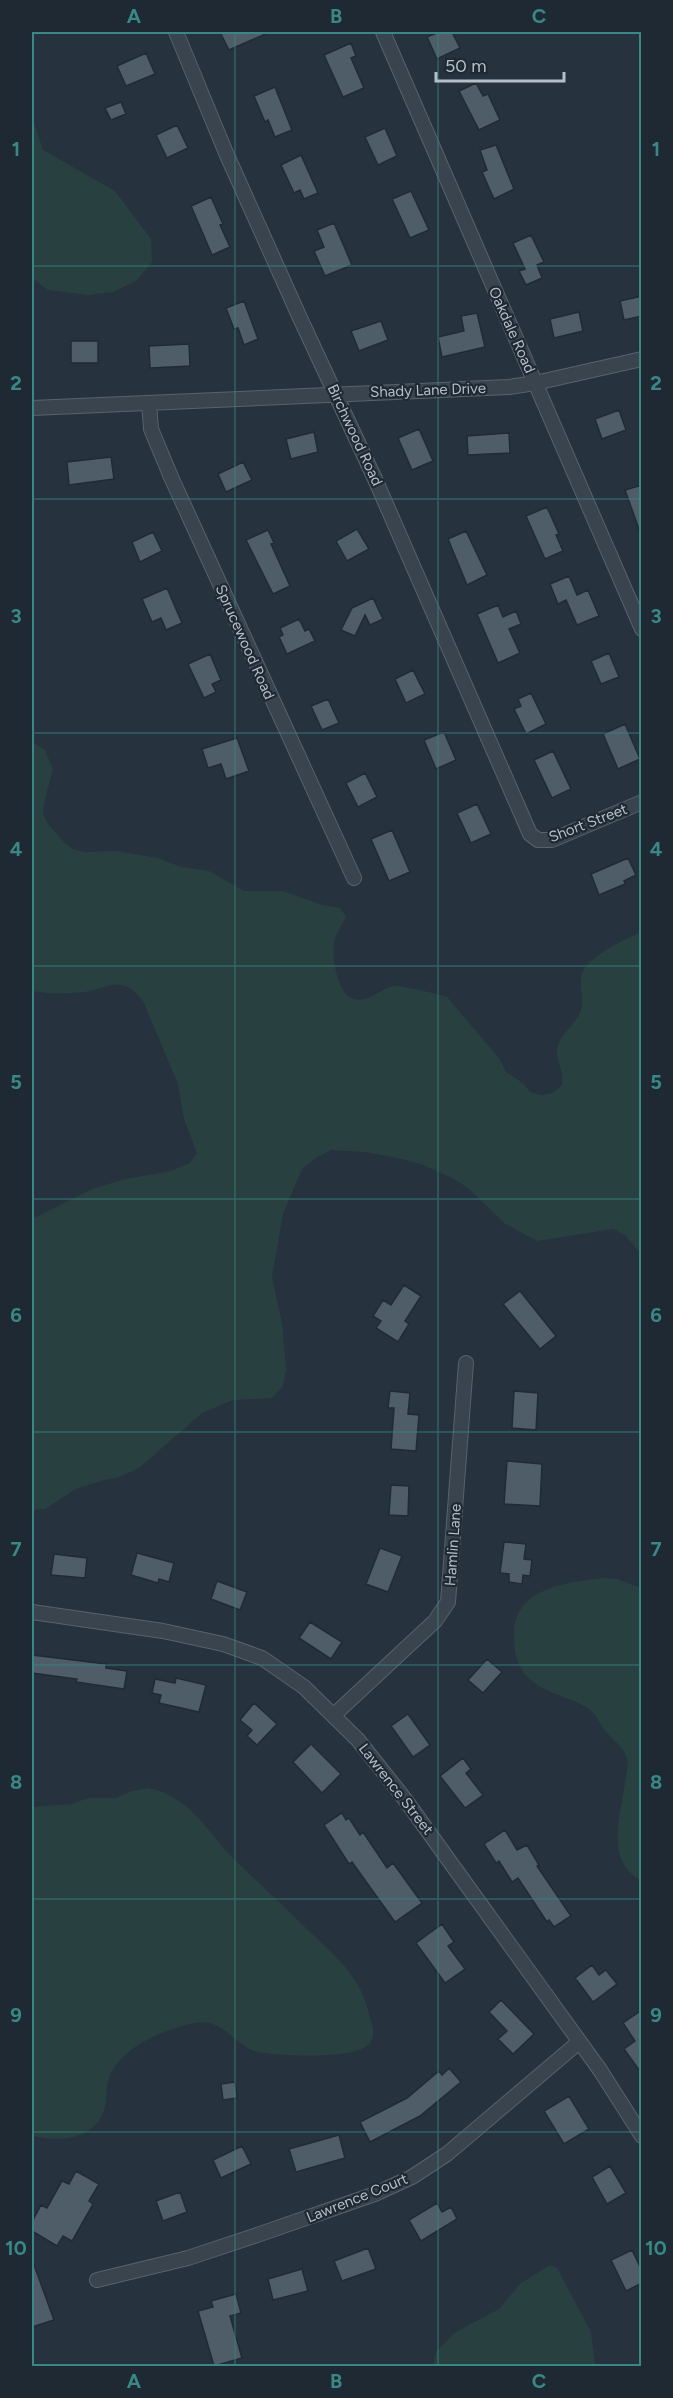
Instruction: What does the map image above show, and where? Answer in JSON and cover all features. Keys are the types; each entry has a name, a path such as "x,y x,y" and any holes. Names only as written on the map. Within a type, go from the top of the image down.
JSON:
{"street":[{"name":"Birchwood Road","path":"176,32 226,153 385,500 517,807 534,838"},
{"name":"Oakdale Road","path":"383,32 642,629"},
{"name":"Shady Lane Drive","path":"32,408 335,393 447,390 536,383 642,359"},
{"name":"Sprucewood Road","path":"149,403 152,433 354,878"},
{"name":"Short Street","path":"534,838 544,841 552,840 642,802"},
{"name":"Hamlin Lane","path":"334,1715 435,1621 448,1602 466,1363"},
{"name":"Lawrence Street","path":"32,1612 163,1631 244,1650 262,1658 294,1680 334,1715 370,1754 399,1791 620,2098 642,2136"},
{"name":"Lawrence Court","path":"97,2280 188,2258 271,2231 364,2198 412,2177 447,2154 579,2042"}],"green space":[{"path":"32,117 43,150 115,191 151,239 152,262 136,281 113,292 88,295 48,290 32,278"},
{"path":"32,741 45,750 53,769 43,814 48,824 73,849 84,852 117,851 158,858 181,867 209,871 244,891 283,891 322,905 340,908 346,917 335,938 333,953 339,982 348,996 359,1000 365,999 393,986 447,997 499,1058 506,1072 524,1084 530,1092 541,1095 553,1093 562,1085 557,1049 561,1039 581,1010 583,971 605,950 641,932 641,1254 625,1235 613,1229 537,1241 504,1223 468,1188 421,1164 366,1152 331,1150 302,1169 283,1214 272,1277 282,1323 286,1370 283,1386 272,1398 233,1400 202,1413 139,1468 117,1478 76,1489 45,1509 32,1510 32,1219 92,1189 125,1179 171,1171 190,1163 197,1153 184,1119 178,1084 143,1001 135,992 128,987 115,984 77,993 32,991"},
{"path":"602,1578 617,1579 641,1588 641,1880 630,1872 622,1861 619,1849 619,1822 628,1764 624,1752 589,1709 531,1680 519,1666 515,1652 516,1620 522,1607 531,1598 557,1586"},
{"path":"149,1788 164,1793 188,1808 226,1851 337,1958 363,1995 373,2037 369,2044 349,2053 316,2056 282,2055 249,2049 220,2027 211,2024 201,2022 178,2027 143,2042 114,2067 109,2078 103,2113 90,2130 62,2139 32,2136 32,1807 72,1804 88,1798 116,1798 132,1791"},
{"path":"550,2265 557,2268 591,2332 595,2366 433,2366 436,2352 454,2333 499,2309 521,2283"}],"building":[{"path":"220,32 270,32 229,50"},
{"path":"439,32 452,32 460,48 437,59 427,37"},
{"path":"351,43 356,56 351,58 364,88 343,97 324,55"},
{"path":"146,53 155,74 126,86 117,66"},
{"path":"476,83 483,96 488,94 500,120 479,130 459,91"},
{"path":"275,87 292,130 275,137 268,120 265,122 254,96"},
{"path":"121,102 126,114 111,120 105,108"},
{"path":"177,125 188,148 167,158 156,135"},
{"path":"385,128 397,156 378,165 365,137"},
{"path":"496,145 514,189 494,199 482,172 487,170 480,150"},
{"path":"301,155 318,193 304,199 300,190 294,193 281,165"},
{"path":"411,191 429,230 410,238 392,199"},
{"path":"211,197 230,247 212,255 191,206"},
{"path":"334,223 352,265 325,276 314,251 324,247 317,230"},
{"path":"531,235 544,262 537,265 542,278 526,285 519,271 525,269 513,243"},
{"path":"642,296 642,316 624,320 620,301"},
{"path":"244,301 258,339 244,345 238,328 234,329 226,308"},
{"path":"579,312 583,331 554,338 550,319"},
{"path":"477,313 485,347 442,357 438,337 464,331 461,316"},
{"path":"381,321 388,340 359,351 351,331"},
{"path":"71,341 98,341 98,363 71,363"},
{"path":"189,344 190,366 150,368 149,346"},
{"path":"619,410 626,430 602,439 595,419"},
{"path":"419,429 433,461 412,470 398,438"},
{"path":"314,432 318,452 291,459 286,439"},
{"path":"509,433 510,453 468,455 467,436"},
{"path":"111,457 114,479 69,485 67,462"},
{"path":"243,462 252,480 226,492 218,474"},
{"path":"642,485 642,531 640,532 625,490"},
{"path":"547,507 559,534 556,535 563,551 545,559 526,516"},
{"path":"357,529 369,549 347,561 336,541"},
{"path":"268,530 274,543 271,544 290,586 273,594 246,540"},
{"path":"466,531 487,575 467,585 448,539"},
{"path":"153,532 162,551 140,562 132,542"},
{"path":"569,576 577,595 588,590 599,616 577,625 566,600 558,604 550,584"},
{"path":"167,588 182,623 166,630 161,618 152,622 142,599"},
{"path":"373,598 383,619 370,625 365,615 355,636 341,630 352,608"},
{"path":"498,605 503,617 516,611 521,624 509,629 520,653 498,663 477,614"},
{"path":"299,619 305,631 309,629 315,641 287,654 279,637 283,635 280,628"},
{"path":"609,653 619,677 601,684 591,661"},
{"path":"210,654 221,680 212,684 216,692 204,698 188,664"},
{"path":"413,670 425,694 406,703 395,679"},
{"path":"531,693 546,724 526,734 514,709 521,706 518,699"},
{"path":"328,699 339,723 322,730 311,706"},
{"path":"625,724 640,759 618,769 603,734"},
{"path":"444,732 456,760 436,769 424,740"},
{"path":"237,738 249,771 226,779 221,764 208,768 202,749"},
{"path":"553,751 571,789 552,798 534,760"},
{"path":"365,773 377,797 358,807 346,783"},
{"path":"477,804 491,834 471,843 457,813"},
{"path":"392,830 410,872 389,881 371,839"},
{"path":"628,858 636,875 624,881 625,884 599,895 591,874"},
{"path":"404,1285 421,1296 405,1321 409,1324 398,1342 376,1328 381,1321 373,1316 383,1300 391,1305"},
{"path":"520,1291 556,1336 540,1349 503,1304"},
{"path":"390,1391 410,1393 408,1414 419,1415 416,1451 391,1449 394,1408 388,1408"},
{"path":"514,1391 538,1393 536,1430 512,1428"},
{"path":"507,1461 542,1464 540,1506 504,1504"},
{"path":"391,1485 409,1486 408,1516 389,1515"},
{"path":"504,1542 526,1544 524,1559 532,1560 530,1576 523,1575 522,1584 509,1582 509,1574 500,1573"},
{"path":"380,1548 402,1556 388,1592 366,1584"},
{"path":"137,1553 174,1563 169,1582 159,1579 158,1583 131,1575"},
{"path":"54,1554 87,1558 85,1578 51,1575"},
{"path":"217,1581 247,1592 240,1610 211,1599"},
{"path":"310,1622 342,1642 331,1659 299,1638"},
{"path":"32,1655 106,1664 106,1668 127,1671 124,1689 32,1673"},
{"path":"487,1659 502,1672 483,1693 468,1680"},
{"path":"176,1678 206,1685 199,1712 159,1703 161,1695 152,1693 155,1679 175,1683"},
{"path":"254,1703 277,1724 257,1745 247,1736 252,1730 240,1720"},
{"path":"408,1714 430,1745 413,1757 391,1726"},
{"path":"311,1744 341,1774 322,1793 293,1762"},
{"path":"463,1758 471,1769 466,1773 483,1795 465,1808 440,1776"},
{"path":"342,1813 346,1820 349,1818 360,1835 363,1832 387,1868 393,1863 422,1903 395,1922 352,1862 349,1864 324,1825"},
{"path":"505,1830 517,1850 527,1845 539,1865 537,1866 571,1916 554,1927 549,1920 547,1922 518,1878 512,1882 499,1861 496,1863 484,1844"},
{"path":"442,1924 454,1942 448,1946 465,1969 445,1983 416,1943"},
{"path":"592,1965 599,1975 606,1970 617,1984 593,2002 575,1978"},
{"path":"501,2000 534,2034 513,2054 498,2039 507,2031 489,2012"},
{"path":"642,2010 642,2074 624,2049 635,2041 623,2023"},
{"path":"449,2068 461,2082 420,2116 370,2142 360,2122 407,2098 439,2071 442,2075"},
{"path":"235,2082 237,2098 223,2100 221,2084"},
{"path":"569,2096 589,2129 564,2144 544,2111"},
{"path":"339,2135 345,2158 296,2172 289,2149"},
{"path":"242,2146 251,2164 221,2178 213,2160"},
{"path":"610,2166 626,2193 607,2204 592,2177"},
{"path":"76,2171 99,2184 89,2201 93,2204 72,2241 63,2236 57,2246 32,2231 32,2222 41,2205 47,2208 62,2181 69,2184"},
{"path":"180,2192 187,2212 163,2221 156,2201"},
{"path":"437,2203 442,2212 451,2207 457,2219 421,2241 409,2220"},
{"path":"368,2248 376,2269 342,2281 334,2261"},
{"path":"632,2250 642,2271 642,2283 626,2291 611,2260"},
{"path":"32,2262 54,2320 32,2327"},
{"path":"302,2269 308,2291 273,2300 268,2279"},
{"path":"236,2294 241,2313 230,2316 242,2358 214,2366 198,2311 213,2307 211,2301"}]}
